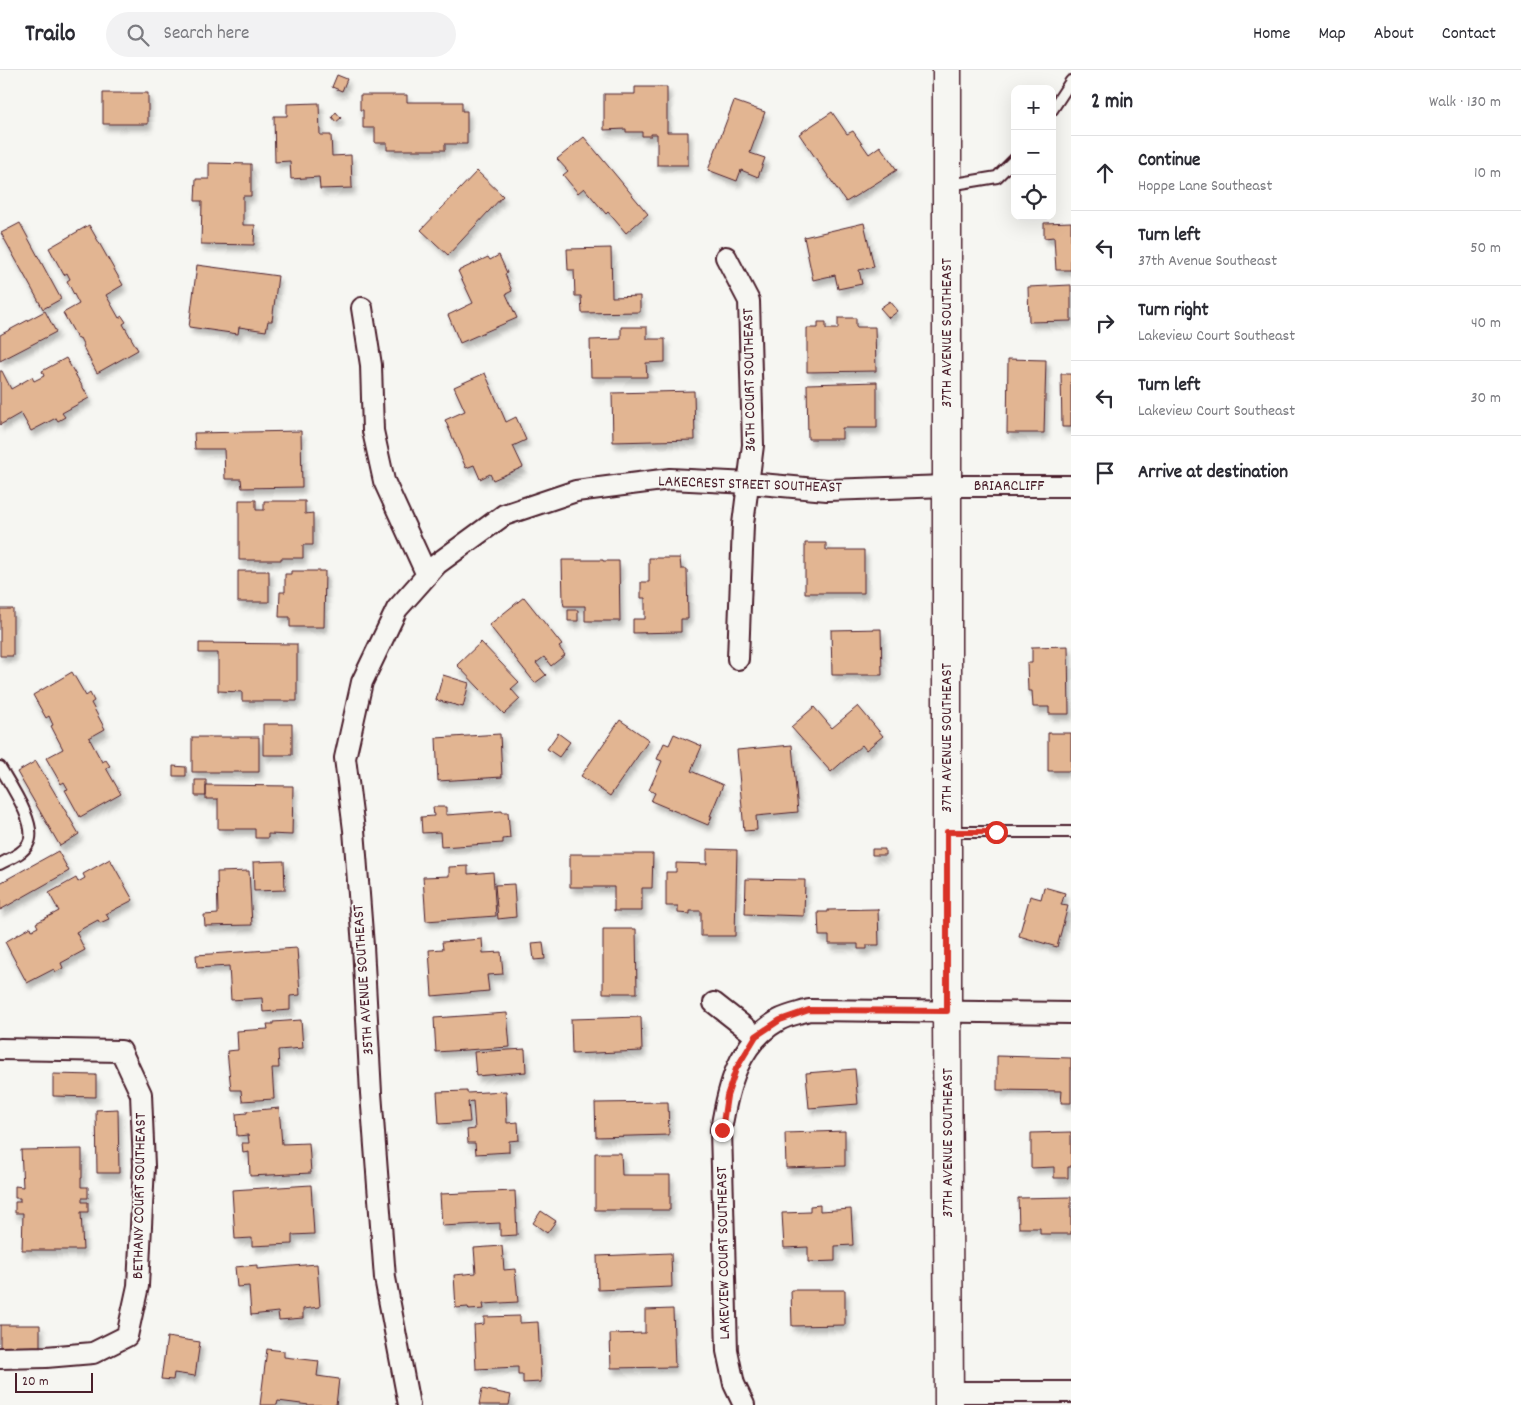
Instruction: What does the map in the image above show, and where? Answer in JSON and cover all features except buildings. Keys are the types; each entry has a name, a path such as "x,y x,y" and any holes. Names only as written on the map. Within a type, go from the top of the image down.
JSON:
{"street":[{"name":"37TH AVENUE SOUTHEAST","path":"947,70 949,1398"},
{"name":"36TH COURT SOUTHEAST","path":"726,257 749,301 754,445 743,524 738,659"},
{"path":"362,308 371,365 373,431 384,481 427,575"},
{"name":"LAKECREST STREET SOUTHEAST","path":"427,575 437,564 504,515 576,491 670,479 749,482 827,490 947,486"},
{"name":"BRIARCLIFF","path":"947,486 1071,486"},
{"name":"35TH AVENUE SOUTHEAST","path":"409,1405 386,1278 371,1093 362,926 354,830 345,758 362,682 397,609 427,575"},
{"path":"714,1003 756,1036"},
{"name":"LAKEVIEW COURT SOUTHEAST","path":"744,1405 734,1384 727,1351 722,1130 727,1096 736,1069 756,1036 780,1020 809,1010 1071,1013"},
{"name":"BETHANY COURT SOUTHEAST","path":"0,1049 121,1050 142,1094 144,1166 138,1286 127,1336 93,1353 46,1358 0,1358"},
{"path":"949,1398 1071,1392"}],"lane":[{"path":"1056,104 1071,81"},
{"path":"947,185 997,177 1011,163"},
{"path":"0,767 23,806 30,830 29,844 17,855 0,864"},
{"path":"947,832 1071,832"}],"route":[{"path":"722,1130 727,1096 736,1069 756,1036 780,1020 809,1010 947,1011 947,832 996,832"}]}
